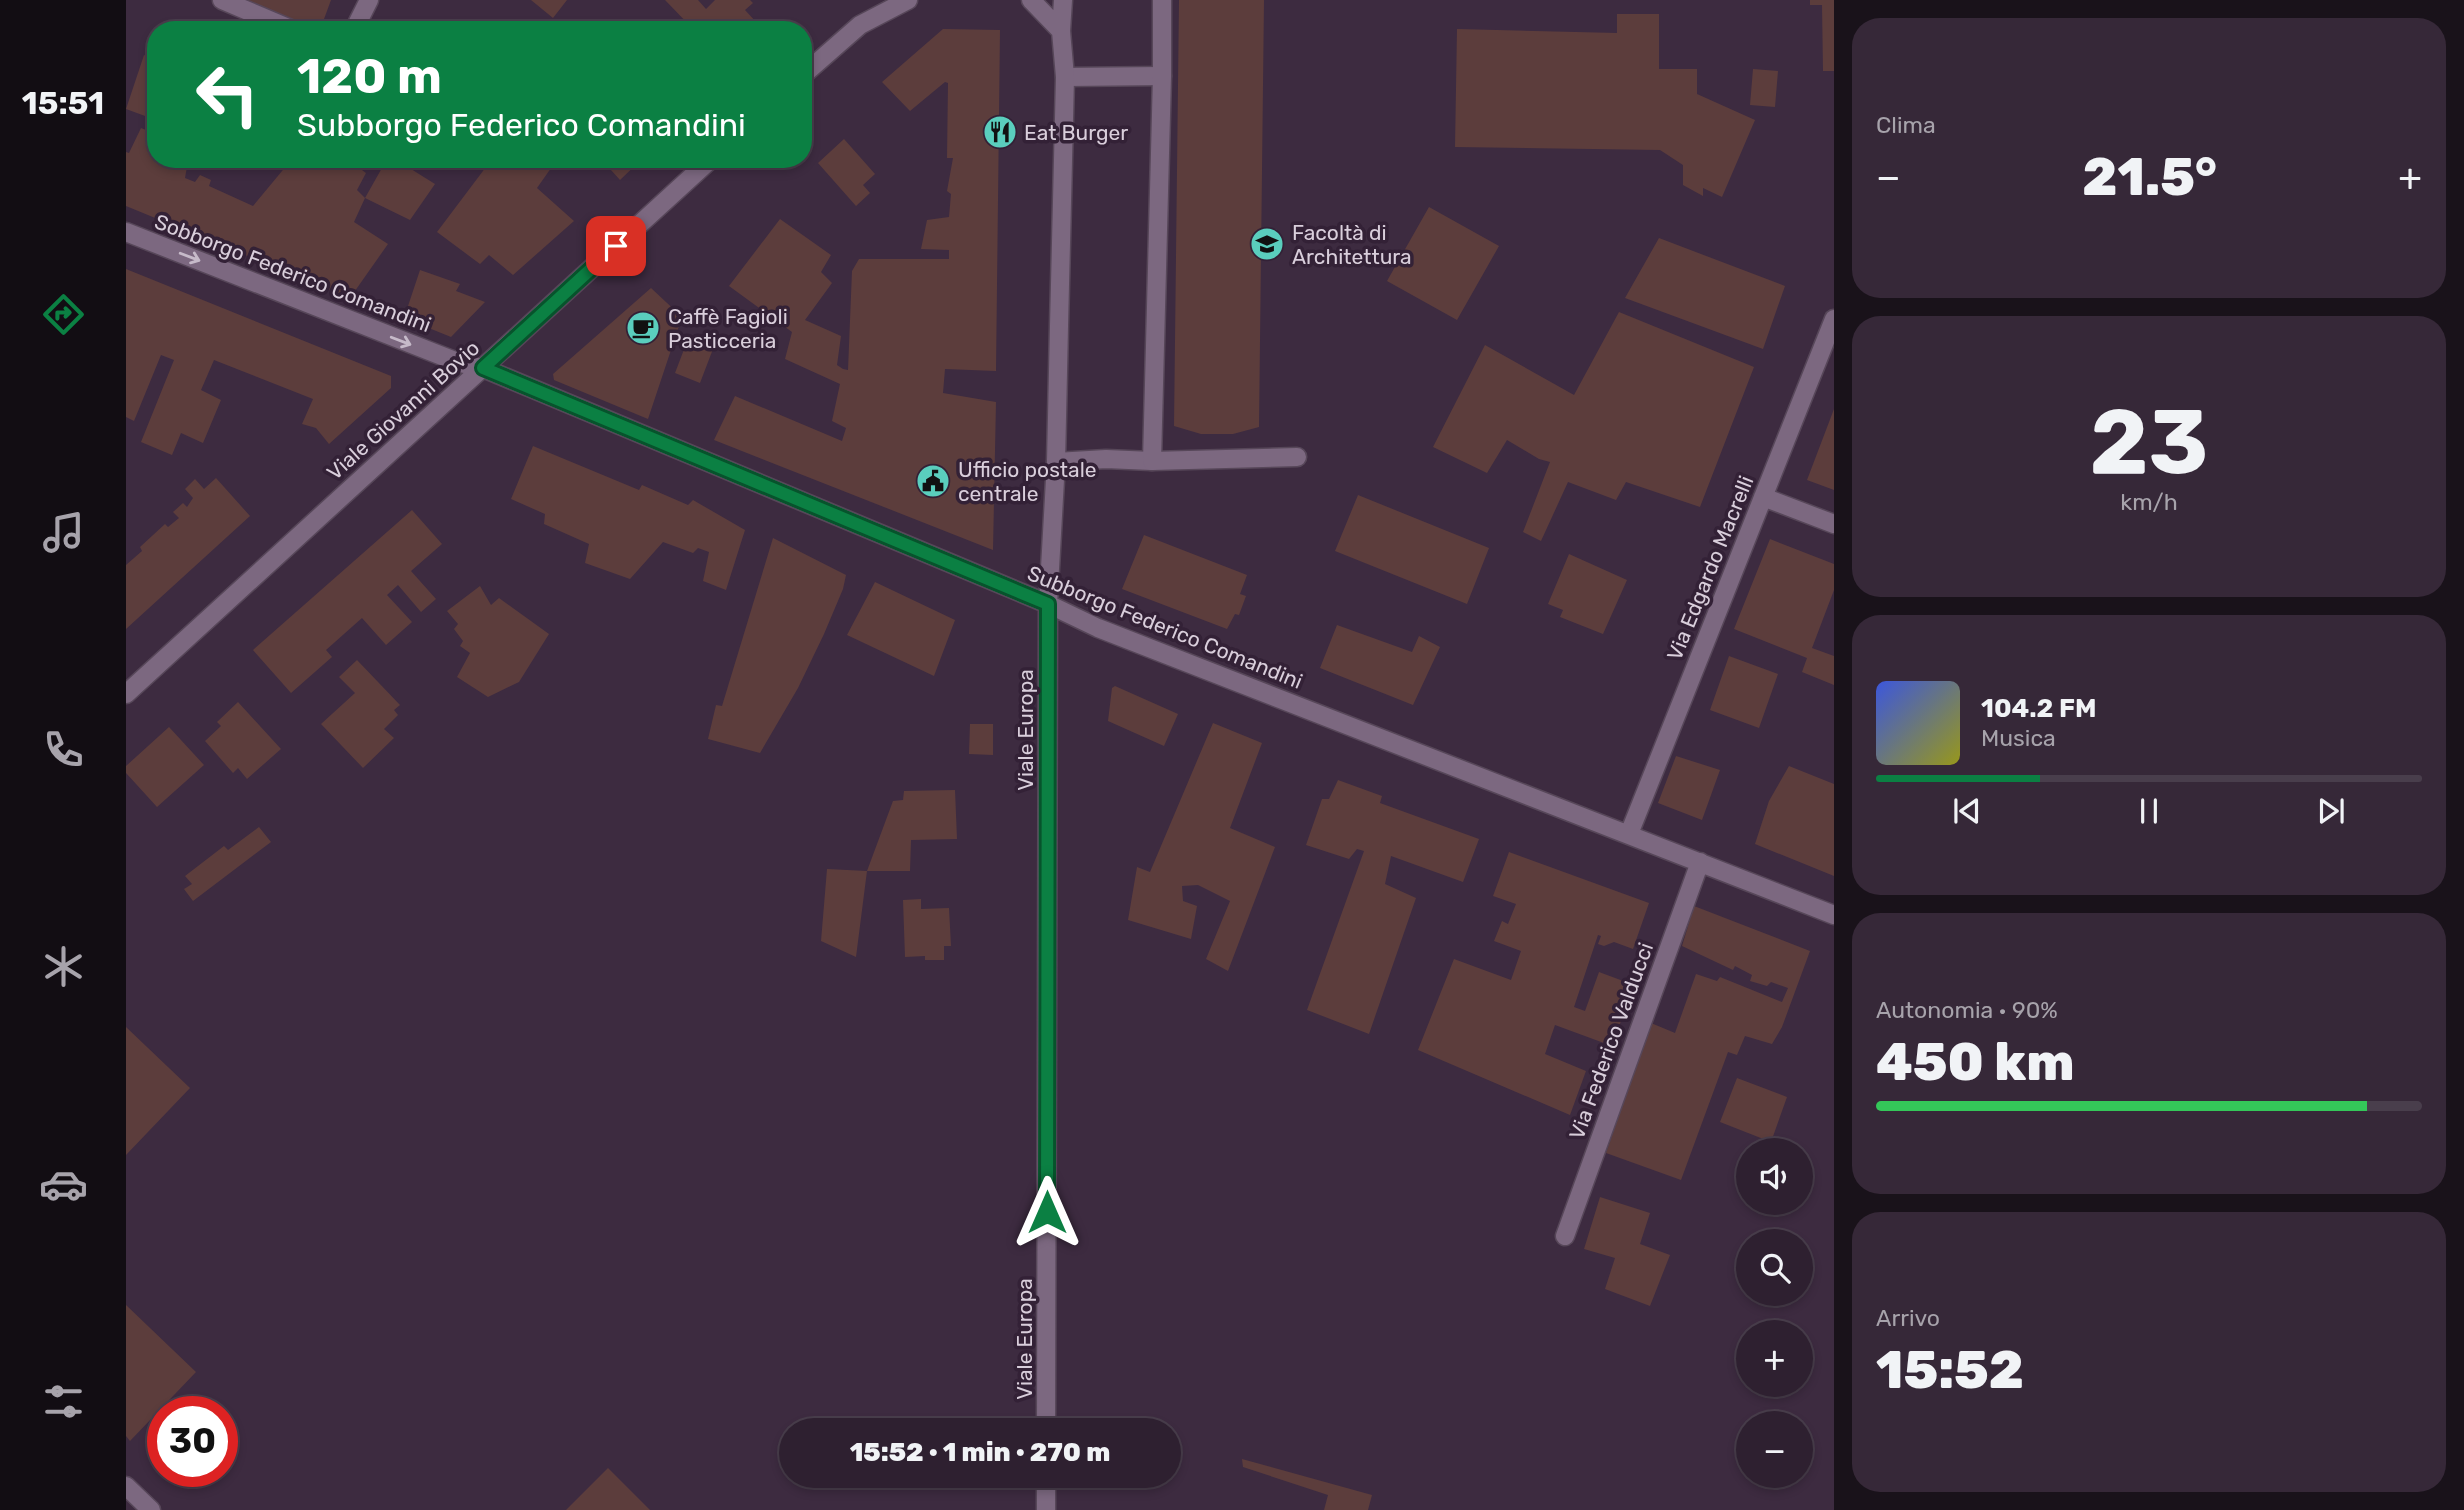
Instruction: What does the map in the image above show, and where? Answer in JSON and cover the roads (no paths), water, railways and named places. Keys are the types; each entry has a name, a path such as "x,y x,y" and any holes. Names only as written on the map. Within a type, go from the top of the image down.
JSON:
{"street":[{"path":"222,0 272,21"},
{"path":"358,21 369,0"},
{"path":"860,25 873,0"},
{"path":"812,67 860,25 908,0"},
{"path":"1031,0 1061,31"},
{"name":"Viale Europa","path":"1046,1418 1048,604 1056,462 1065,77 1061,31 1063,0"},
{"path":"1152,461 1162,0"},
{"path":"1065,77 1162,76"},
{"name":"Viale Giovanni Bovio","path":"126,694 701,168"},
{"name":"Sobborgo Federico Comandini","path":"126,232 460,363 483,368"},
{"name":"Via Edgardo Macrelli","path":"1629,834 1834,319"},
{"name":"Subborgo Federico Comandini","path":"483,368 1048,604 1098,628 1834,915"},
{"path":"1056,462 1297,457"},
{"path":"1763,497 1834,524"},
{"name":"Via Federico Valducci","path":"1565,1236 1700,862"},
{"path":"126,1486 151,1510"},
{"path":"1046,1488 1046,1510"}],"place":[{"name":"Eat Burger","path":"1000,132"},
{"name":"Facoltà di Architettura","path":"1267,244"},
{"name":"Caffè Fagioli Pasticceria","path":"643,328"},
{"name":"Ufficio postale centrale","path":"933,481"}]}
